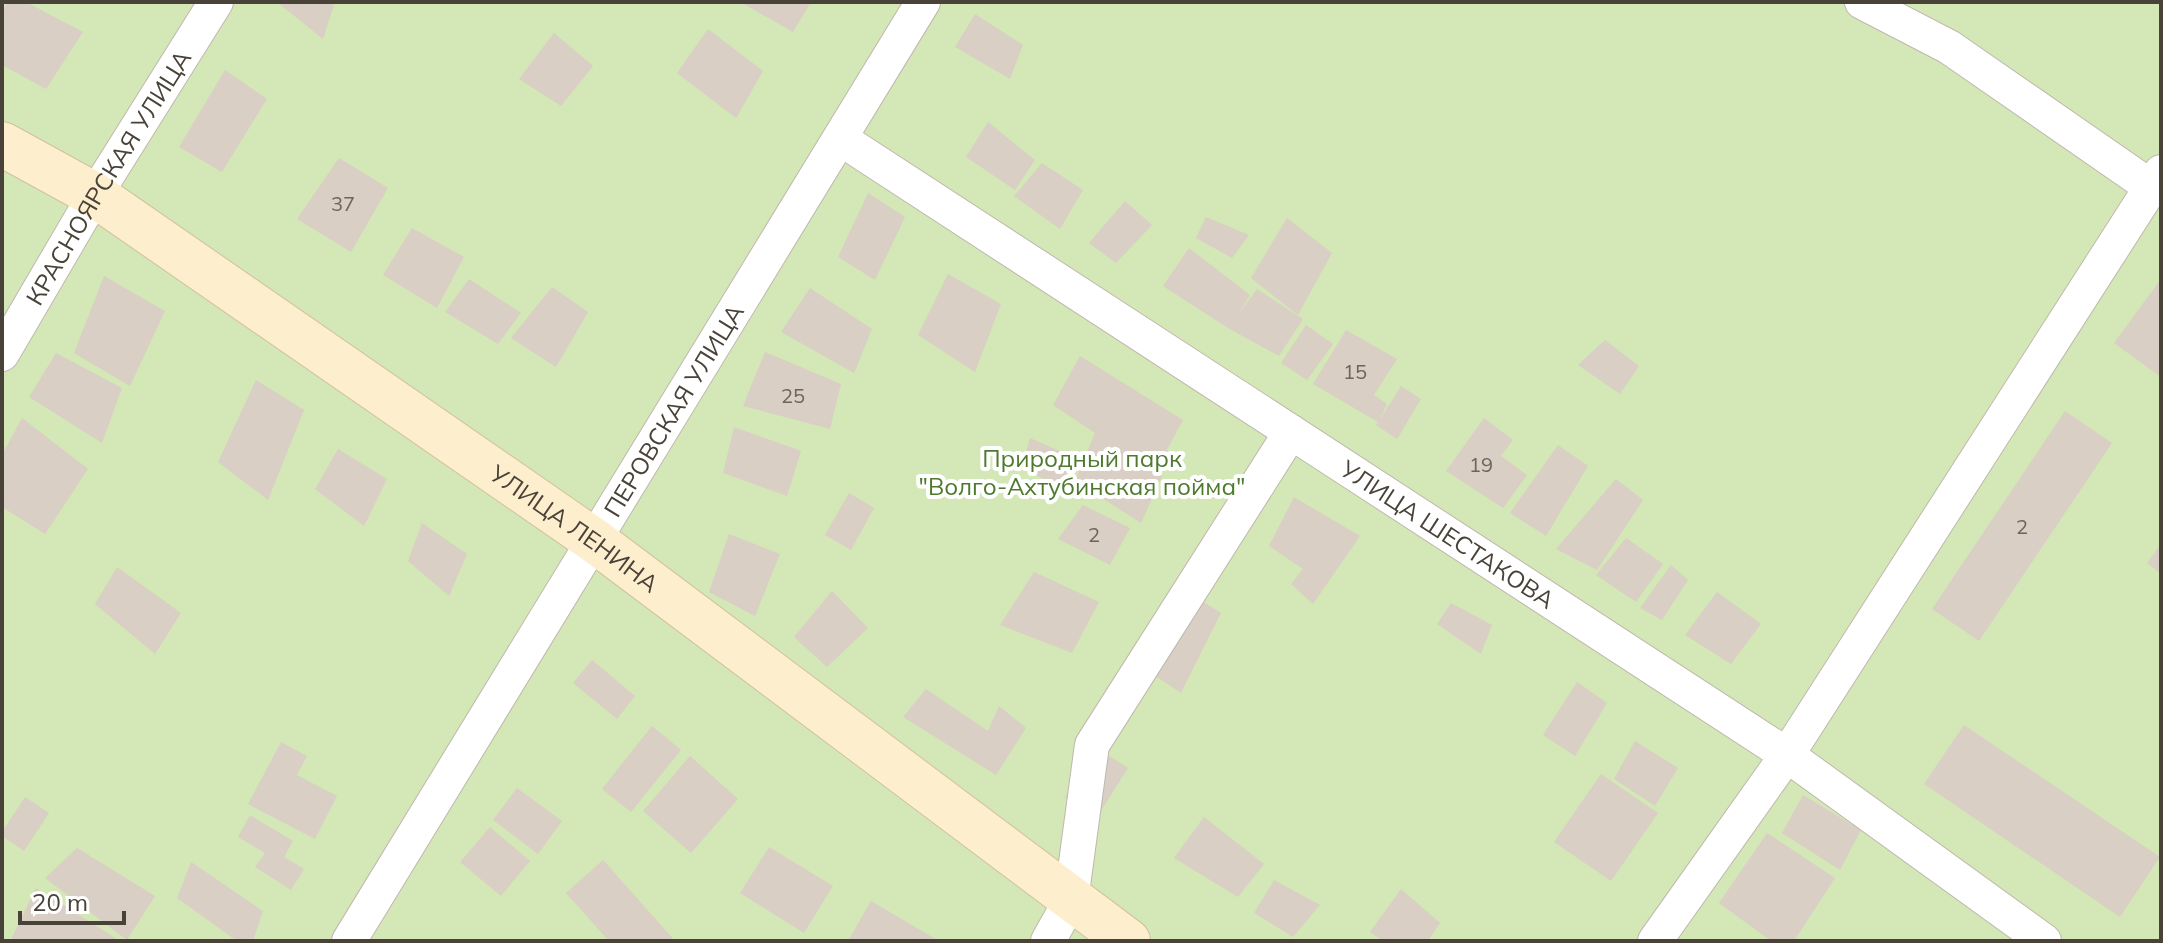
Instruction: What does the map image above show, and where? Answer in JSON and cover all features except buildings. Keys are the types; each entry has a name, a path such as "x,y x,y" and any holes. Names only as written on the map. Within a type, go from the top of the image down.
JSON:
{"street":[{"name":"КРАСНОЯРСКАЯ УЛИЦА","path":"2,354 95,195 216,2"},
{"name":"ПЕРОВСКАЯ УЛИЦА","path":"349,941 923,2"},
{"path":"1655,941 1787,755 2156,180 1949,47 1862,2"},
{"name":"УЛИЦА ШЕСТАКОВА","path":"841,139 1787,755 2044,941"},
{"name":"УЛИЦА ЛЕНИНА","path":"2,144 95,195 595,541 1128,941"},
{"path":"1048,941 1071,900 1092,745 1291,432"}],"green space":[{"name":"Природный парк \"Волго-Ахтубинская пойма\"","path":"2,2 2161,2 2161,941 2,941"}]}
